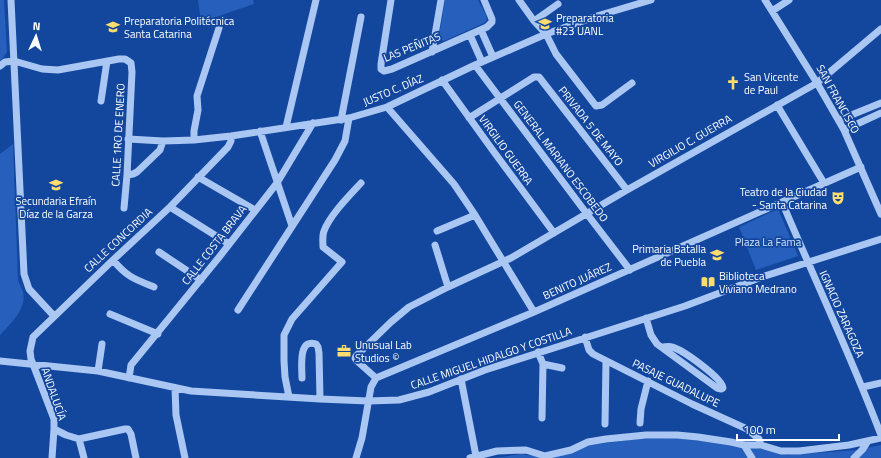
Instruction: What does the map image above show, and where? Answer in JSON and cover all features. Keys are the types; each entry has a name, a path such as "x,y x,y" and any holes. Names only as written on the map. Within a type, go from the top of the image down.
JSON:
{"street":[{"path":"11,0 24,274 29,289 54,316"},
{"path":"286,127 316,0"},
{"name":"LAS PEÑITAS","path":"391,0 381,64 382,71 392,70 481,30"},
{"path":"432,52 442,0"},
{"path":"484,0 492,19 490,24 481,30 493,57"},
{"path":"519,0 534,21 546,34 556,54 596,106 602,106 632,83"},
{"name":"JUSTO C. DÍAZ","path":"128,139 163,141 194,140 231,136 349,118 387,106 478,63 546,34 597,16 651,0"},
{"name":"SAN FRANCISCO","path":"765,0 839,120 881,214"},
{"path":"772,10 789,0"},
{"path":"534,21 558,4"},
{"path":"341,120 361,16"},
{"path":"194,140 198,110 197,96 220,28"},
{"name":"VIRGILIO C. GUERRA","path":"376,378 355,358 357,354 409,307 503,262 817,83 881,29"},
{"name":"GENERAL MARIANO ESCOBEDO","path":"470,35 478,63 500,98 630,270"},
{"name":"CALLE 1RO DE ENERO","path":"107,61 125,59 131,63 132,72 124,208"},
{"path":"0,66 5,62 14,61 42,68 58,70 107,61 101,101"},
{"name":"PRIVADA 5 DE MAYO","path":"500,98 537,76 540,78 627,190"},
{"name":"VIRGILIO GUERRA","path":"442,80 554,233"},
{"path":"469,118 500,98"},
{"path":"839,120 881,103"},
{"path":"777,105 824,183"},
{"path":"387,106 454,184 475,215 534,312"},
{"path":"844,130 881,113"},
{"path":"238,310 341,150 345,141 349,118"},
{"name":"CALLE COSTA BRAVA","path":"129,378 131,365 158,334 277,183 313,124"},
{"path":"260,131 292,226"},
{"name":"CALLE CONCORDIA","path":"32,364 30,351 34,337 54,316 170,207 228,147 232,141 231,136"},
{"path":"127,175 137,172 160,150 163,141"},
{"name":"BENITO JUÁREZ","path":"376,378 534,312 861,167"},
{"path":"198,177 255,210"},
{"path":"289,397 284,369 284,335 292,318 342,262 323,247 322,239 324,231 336,212 361,183"},
{"name":"IGNACIO ZARAGOZA","path":"782,202 863,388 881,435"},
{"path":"170,207 229,244"},
{"path":"437,231 475,215"},
{"name":"CALLE MIGUEL HIDALGO Y COSTILLA","path":"0,361 98,371 175,388 216,393 368,401 398,400 429,392 538,352 646,318 808,262 881,239"},
{"path":"435,245 448,287"},
{"path":"159,252 201,280"},
{"path":"113,260 128,276 134,280 154,287"},
{"path":"110,314 158,334"},
{"path":"646,318 651,335 659,345 718,388 722,389 723,387 720,383 686,354 673,347 659,345"},
{"name":"PASAJE GUADALUPE","path":"585,337 590,352 692,404 747,429 759,439 761,445"},
{"path":"302,378 303,349 305,345 309,343 316,344 320,353 320,399"},
{"path":"98,371 102,344"},
{"path":"538,352 543,364 542,418"},
{"path":"688,366 693,359"},
{"path":"605,424 606,361"},
{"name":"ANDALUCÍA","path":"32,364 54,419 54,429 79,439"},
{"path":"543,364 562,368"},
{"path":"356,458 362,438 371,387 376,378"},
{"path":"461,379 473,457 497,452 526,450 545,457 571,450 588,442 646,435 677,435 744,445 761,445 781,451 799,451 849,445 881,438"},
{"path":"640,423 641,409 648,381"},
{"path":"863,388 881,383"},
{"path":"175,388 176,415 185,458"},
{"path":"52,458 54,429"},
{"path":"84,458 79,439 128,429 131,434 136,458"},
{"path":"854,458 863,449 868,441"},
{"path":"744,445 752,458"}],"green space":[{"path":"0,0 4,0 7,52 0,62"},
{"path":"198,0 253,0 254,4 201,22"},
{"path":"445,0 478,0 487,20 484,23 444,41 439,40"},
{"path":"13,144 18,280 24,298 17,316 0,335 0,154"},
{"name":"Plaza La Fama","path":"778,209 798,256 756,270 739,227"},
{"path":"675,438 749,446 787,455 858,450 881,445 881,458 548,458 567,454 591,445 637,439"},
{"path":"521,454 548,458 495,458"}],"place":[{"name":"Preparatoria #23 UANL","path":"545,24"},
{"name":"Preparatoria Politécnica Santa Catarina","path":"113,27"},
{"name":"San Vicente de Paul","path":"733,83"},
{"name":"Secundaria Efraín Díaz de la Garza","path":"56,185"},
{"name":"Teatro de la Ciudad - Santa Catarina","path":"838,198"},
{"name":"Primaria Batalla de Puebla","path":"717,255"},
{"name":"Biblioteca Viviano Medrano","path":"708,282"},
{"name":"Unusual Lab Studios ©","path":"344,351"}]}
